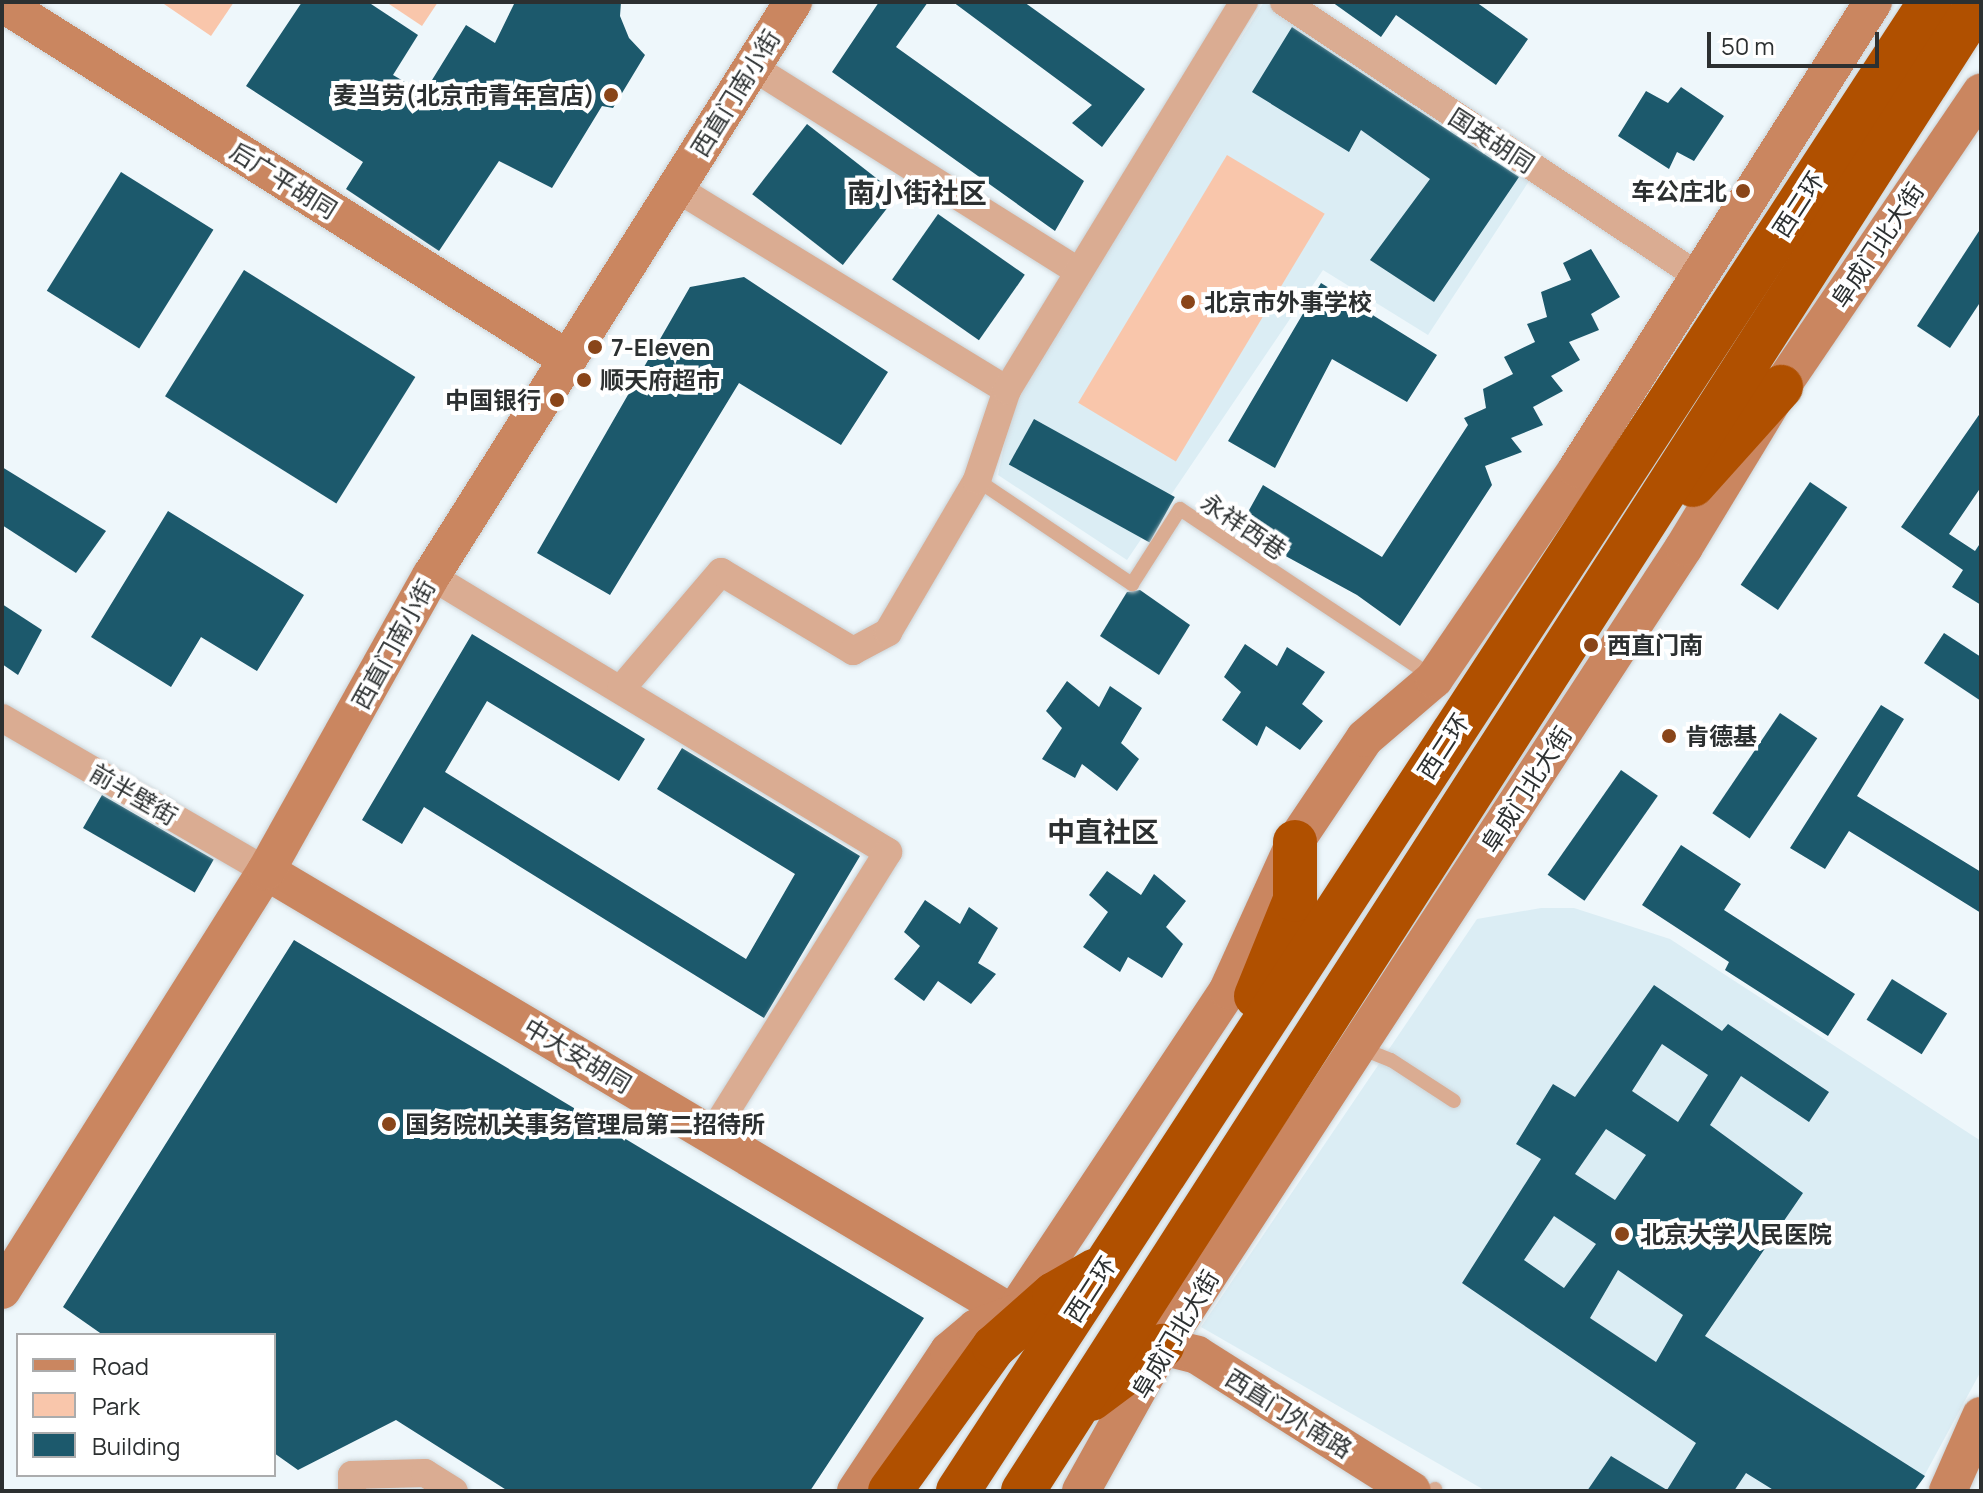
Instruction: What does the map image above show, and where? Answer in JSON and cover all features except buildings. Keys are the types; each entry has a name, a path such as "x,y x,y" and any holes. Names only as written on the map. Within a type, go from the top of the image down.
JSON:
{"highway":[{"name":"西二环","path":"958,1491 1930,2"},
{"name":"西二环","path":"1023,1491 1979,2"},
{"path":"1601,588 1781,387"},
{"path":"1223,1088 1240,1029 1295,900 1295,842"},
{"path":"890,1491 984,1358 1025,1311 1101,1267 1114,1251"},
{"path":"1069,1415 1162,1346"}],"street":[{"name":"西直门南小街","path":"2,1290 266,871 431,576 793,2"},
{"path":"621,689 721,572 853,651 888,632 977,480 1007,390 1244,2"},
{"name":"国英胡同","path":"1284,2 1700,277"},
{"path":"856,1491 949,1351 976,1328 1025,1311 1228,990 1295,842 1365,738 1434,679 1700,277 1873,2"},
{"name":"后广平胡同","path":"2,3 566,358"},
{"path":"751,66 1079,272"},
{"name":"阜成门北大街","path":"1081,1491 1162,1346 1684,547 1781,387 1981,93"},
{"path":"676,188 1007,390"},
{"path":"431,576 888,852 712,1134"},
{"name":"前半壁街","path":"2,718 266,871"},
{"name":"中大安胡同","path":"266,871 712,1134 1025,1311"},
{"name":"西直门外南路","path":"1162,1346 1197,1355 1427,1490"},
{"path":"1948,1491 1981,1416"},
{"path":"352,1491 352,1475 425,1473 454,1491"}],"lane":[{"name":"永祥西巷","path":"977,480 1132,584 1180,509 1434,679"},
{"path":"1358,1047 1391,1060 1454,1101"}],"shaded area":[{"name":"北京市外事学校","path":"1264,2 1533,175 1428,335 1323,270 1127,560 998,475 1014,398"},
{"name":"北京大学人民医院","path":"1541,908 1574,908 1670,939 1981,1141 1981,1371 1916,1491 1486,1491 1201,1327 1477,919"}],"green space":[{"path":"161,2 234,2 211,36"},
{"path":"386,2 438,2 422,26"},
{"path":"1227,155 1325,214 1176,461 1078,403"}],"place":[{"name":"麦当劳(北京市青年宫店)","path":"611,95"},
{"name":"车公庄北","path":"1743,191"},
{"name":"北京市外事学校","path":"1188,302"},
{"name":"7-Eleven","path":"595,347"},
{"name":"顺天府超市","path":"584,380"},
{"name":"中国银行","path":"557,400"},
{"name":"西直门南","path":"1591,645"},
{"name":"肯德基","path":"1669,736"},
{"name":"国务院机关事务管理局第二招待所","path":"389,1124"},
{"name":"北京大学人民医院","path":"1622,1234"}],"district":[{"name":"南小街社区","path":"917,192"},
{"name":"中直社区","path":"1103,831"}]}
